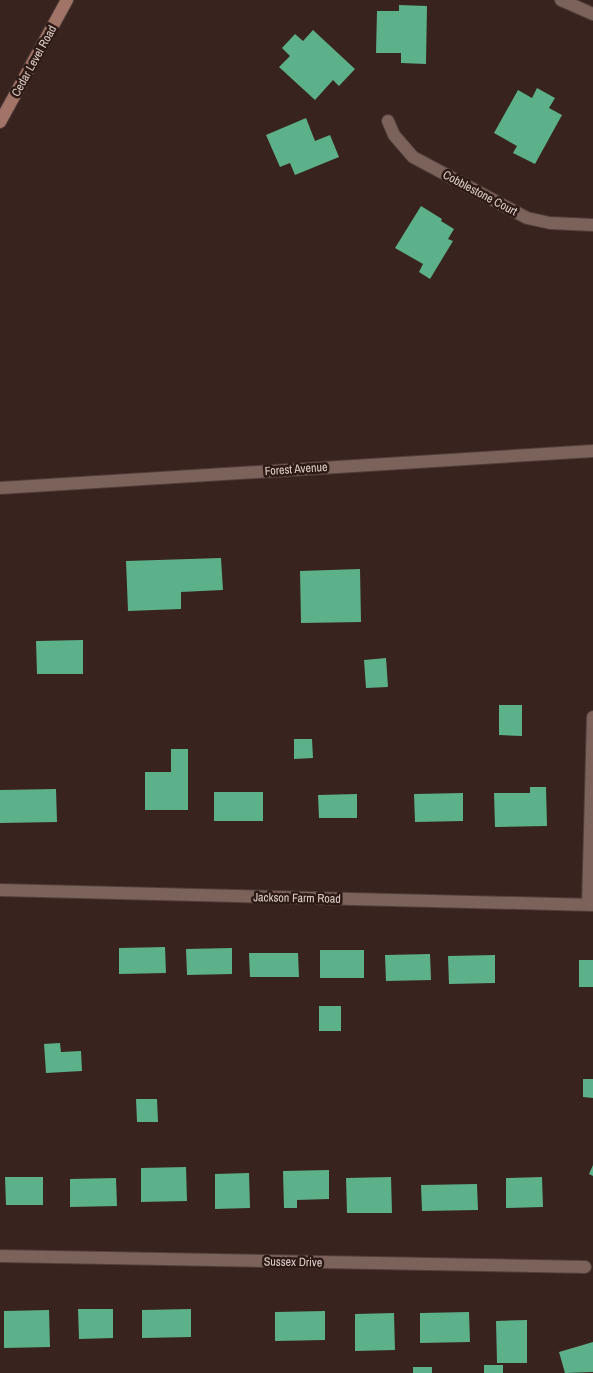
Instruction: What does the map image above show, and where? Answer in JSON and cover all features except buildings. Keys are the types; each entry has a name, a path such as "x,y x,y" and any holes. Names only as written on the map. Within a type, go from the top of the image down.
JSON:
{"main road":[{"name":"Cedar Level Road","path":"0,122 67,0"}],"street":[{"path":"561,0 593,14"},
{"name":"Cobblestone Court","path":"388,122 394,135 412,157 526,218 550,223 593,225"},
{"name":"Forest Avenue","path":"0,488 593,451"},
{"path":"590,905 593,716"},
{"name":"Jackson Farm Road","path":"0,890 590,905"},
{"name":"Sussex Drive","path":"0,1256 585,1267"}]}
